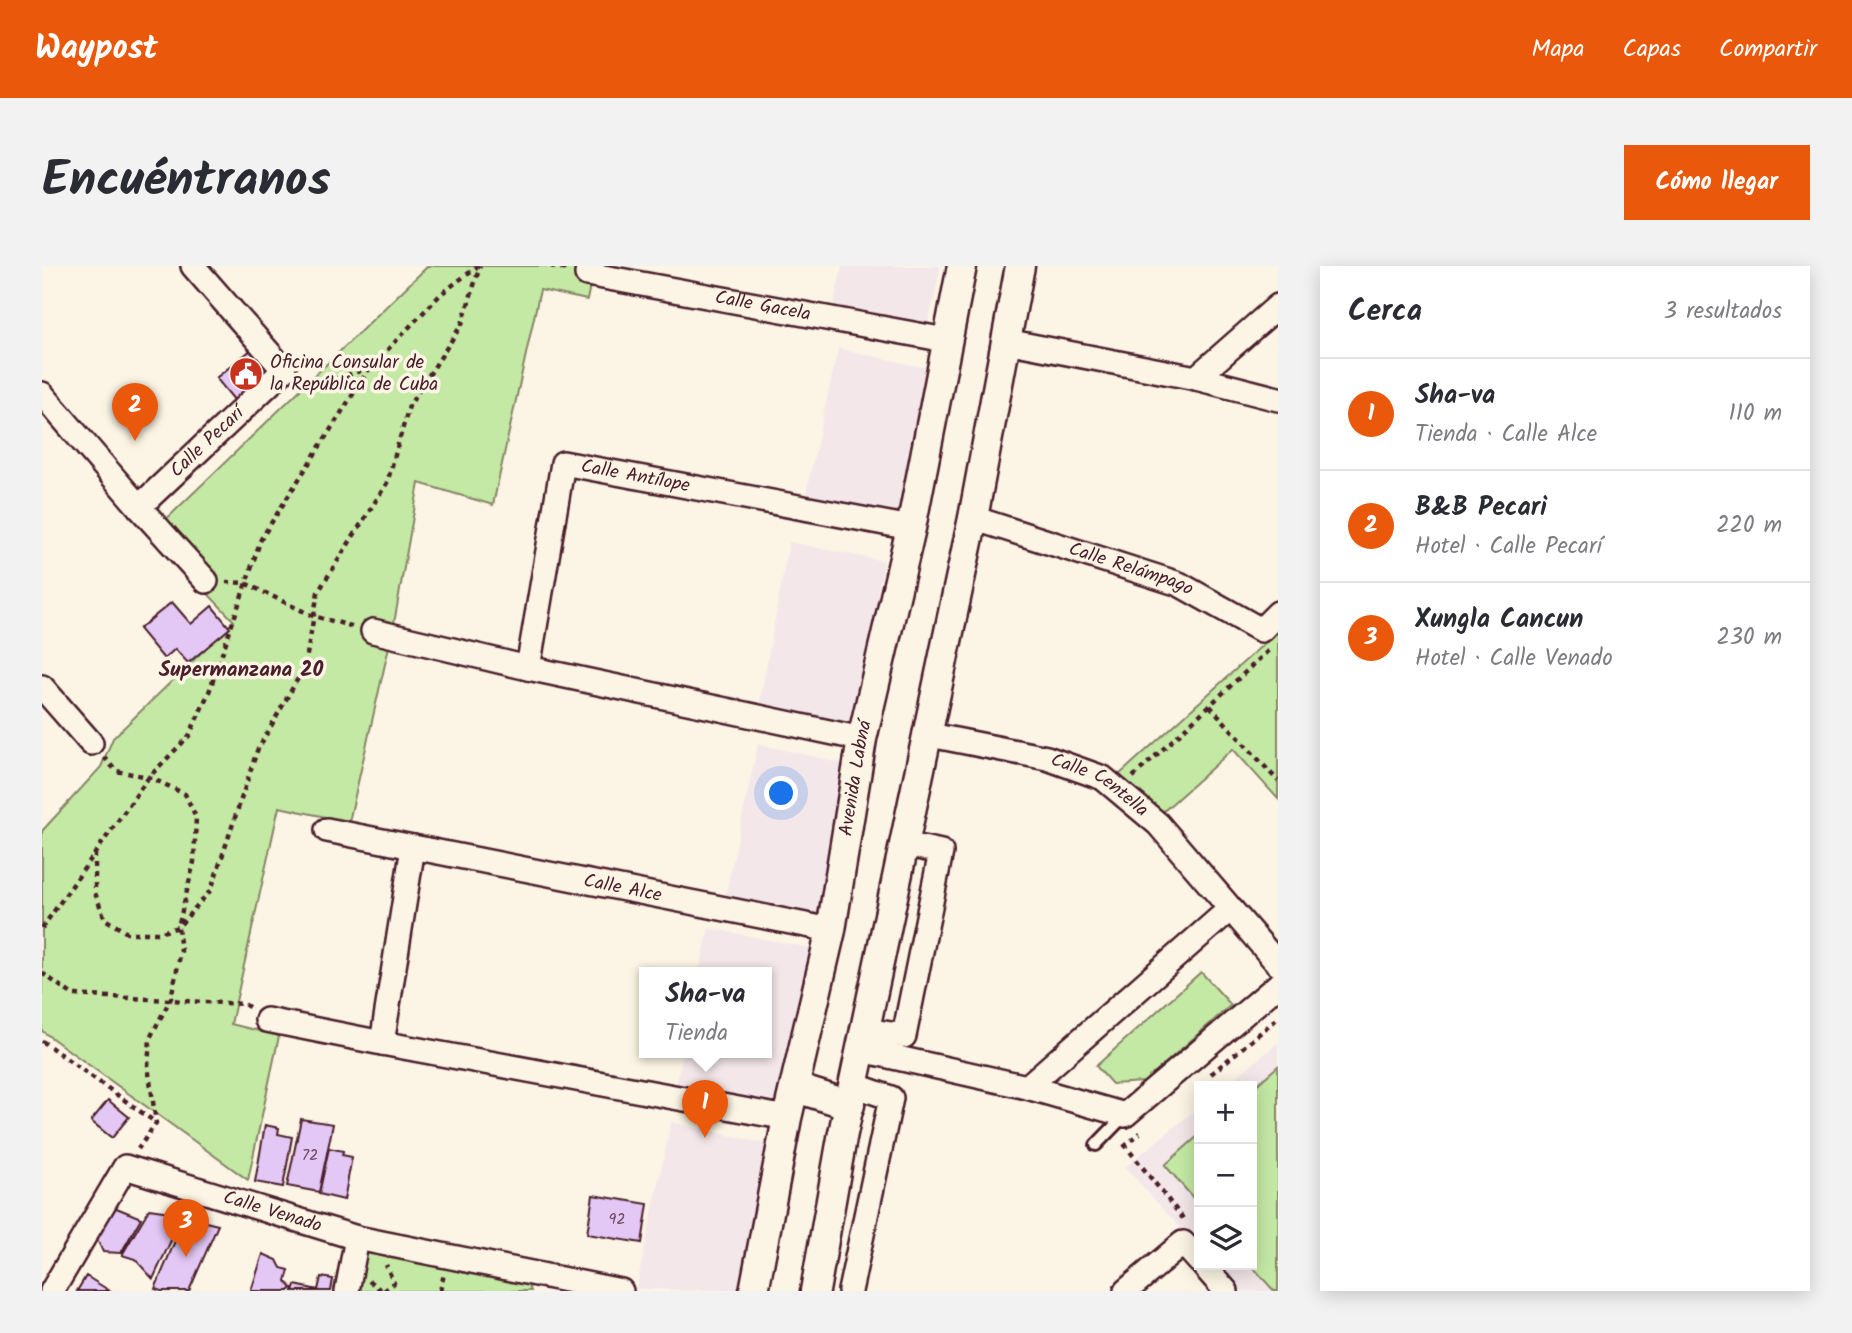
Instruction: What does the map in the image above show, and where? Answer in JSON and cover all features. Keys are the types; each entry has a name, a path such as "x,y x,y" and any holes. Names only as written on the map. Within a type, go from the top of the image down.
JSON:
{"street":[{"path":"193,266 284,370"},
{"name":"Calle Gacela","path":"589,266 587,274 946,340"},
{"name":"Avenida Labná","path":"754,1291 787,1118 831,930 862,739 911,528 962,266"},
{"path":"815,1291 852,1095 871,1038 925,734 973,518 1020,266"},
{"path":"1196,378 1278,306"},
{"path":"1006,341 1196,378 1278,399"},
{"name":"Calle Pecarí","path":"139,506 284,370"},
{"path":"42,394 206,581"},
{"name":"Calle Antílope","path":"528,668 563,463 911,528"},
{"name":"Calle Relámpago","path":"973,518 1179,584 1261,629 1278,613"},
{"path":"373,631 528,668 862,739"},
{"path":"42,687 91,743"},
{"name":"Calle Centella","path":"925,734 1047,758 1103,778 1158,824 1278,964"},
{"name":"Calle Alce","path":"327,830 831,930"},
{"path":"871,1038 904,1036 941,852 904,844"},
{"path":"382,1043 412,847"},
{"path":"1027,1087 1230,909"},
{"path":"871,1038 1125,1115 1278,985"},
{"path":"267,1020 787,1118"},
{"path":"796,1088 891,1098 849,1291"},
{"path":"52,1291 125,1167"},
{"name":"Calle Venado","path":"125,1167 357,1238 537,1283 621,1291"},
{"path":"347,1291 357,1238"},
{"path":"1126,1291 1182,1242 1194,1255"},
{"path":"1207,1270 1226,1291"}],"lane":[{"path":"1096,1145 1125,1115"}],"path":[{"path":"42,928 149,777 189,736 209,692 261,539 369,369 441,294 479,266"},
{"path":"95,853 95,892 105,919 127,933 159,933 178,927 211,890 257,751 305,666 318,592 387,483 409,406 462,324 479,266"},
{"path":"284,370 313,386 369,369"},
{"path":"206,581 245,583 313,616 373,631"},
{"path":"1118,791 1275,645"},
{"path":"1210,706 1278,780"},
{"path":"91,743 116,771 149,777 185,794 196,817 194,862 178,927 181,951 171,998 150,1038 148,1066 156,1123 125,1167"},
{"path":"42,973 73,995 118,999 171,998 244,1004 267,1020"},
{"path":"42,1041 156,1123"},
{"path":"1125,1115 1124,1147 1185,1220 1182,1242"}],"shaded area":[{"path":"842,266 941,266 925,339 831,318"},
{"path":"838,348 930,369 892,537 801,516"},
{"path":"789,542 884,561 854,724 759,706"},
{"path":"758,744 855,766 820,923 724,902"},
{"path":"709,928 810,948 773,1112 675,1089 682,1058 772,1058 772,967 700,967"},
{"path":"1278,1043 1278,1291 1237,1291 1218,1270 1257,1270 1257,1081 1231,1081"},
{"path":"1194,1111 1194,1243 1125,1167"},
{"path":"671,1122 772,1145 740,1291 636,1289"}],"green space":[{"path":"428,266 594,266 587,300 540,290 493,505 419,483 393,629 349,822 279,807 231,1024 279,1036 248,1180 42,1031 42,831 101,767 113,738 234,621 151,534"},
{"path":"1278,631 1278,799 1233,749 1157,817 1119,775"},
{"path":"1201,972 1231,1005 1144,1082 1112,1084 1096,1066"},
{"path":"1278,1066 1278,1291 1274,1291 1255,1270 1257,1085"},
{"path":"1194,1139 1194,1199 1165,1165"},
{"path":"371,1240 523,1272 531,1291 347,1291"}],"building":[{"name":"Oficina Consular de la República de Cuba","path":"256,346 275,369 235,401 216,378"},
{"path":"172,602 191,624 212,606 230,628 188,663 175,649 164,659 139,629"},
{"path":"108,1100 129,1117 112,1138 91,1121"},
{"path":"301,1119 333,1124 319,1192 287,1186"},
{"path":"265,1125 279,1128 278,1134 292,1137 283,1187 255,1182"},
{"path":"329,1148 343,1151 342,1155 352,1157 344,1200 319,1194"},
{"path":"593,1195 648,1204 642,1243 587,1234"},
{"path":"114,1207 141,1218 121,1253 103,1252 97,1239"},
{"path":"149,1209 177,1213 182,1217 153,1279 135,1259 122,1255"},
{"path":"185,1217 218,1225 189,1291 155,1289"},
{"path":"263,1254 277,1260 281,1268 289,1270 286,1281 292,1288 289,1291 251,1291"},
{"path":"86,1276 110,1291 77,1291"},
{"path":"321,1277 333,1279 331,1291 293,1291 295,1285 318,1290"}],"place":[{"name":"Oficina Consular de la República de Cuba","path":"246,374"},
{"name":"B&B Pecari","path":"135,441"},
{"name":"Sha-va","path":"705,1138"},
{"name":"Xungla Cancun","path":"186,1257"}],"district":[{"name":"Supermanzana 20","path":"241,670"}]}
